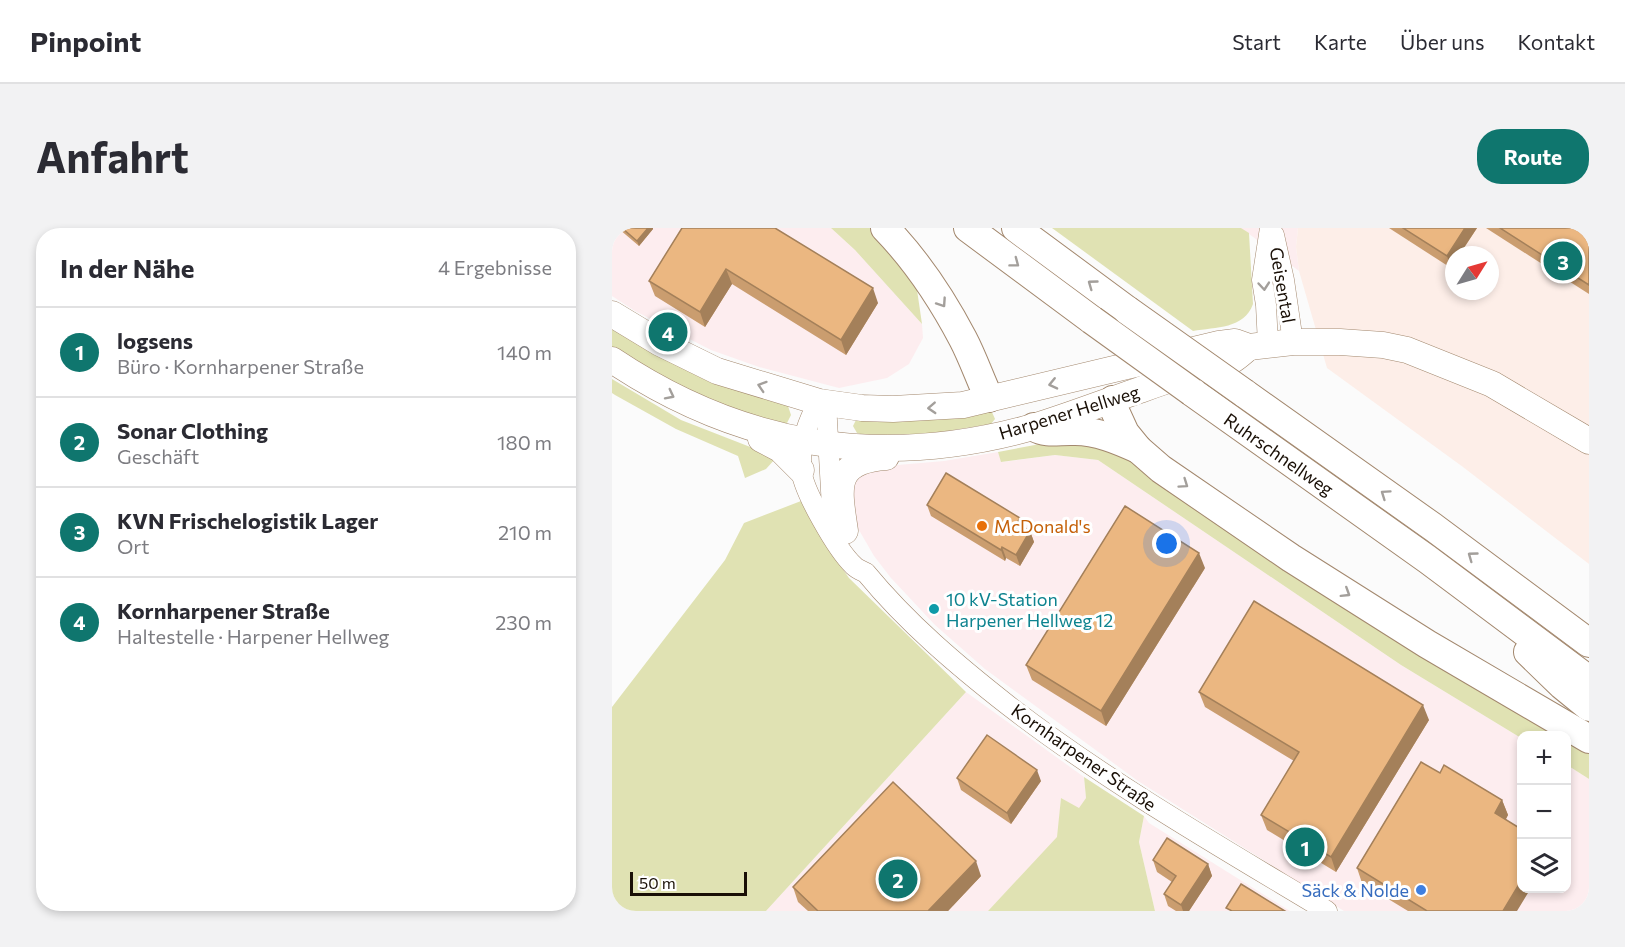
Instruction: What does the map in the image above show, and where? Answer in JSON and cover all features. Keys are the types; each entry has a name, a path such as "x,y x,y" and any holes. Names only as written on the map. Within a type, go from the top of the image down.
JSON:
{"highway":[{"path":"885,228 909,255 946,310 964,340 989,398"},
{"name":"Ruhrschnellweg","path":"968,228 1092,320 1427,559 1589,680"},
{"name":"Ruhrschnellweg","path":"1016,228 1511,584 1589,643"},
{"path":"1113,400 1119,420 1138,449 1161,469 1291,558 1427,644 1589,739"},
{"path":"1027,428 1044,432 1075,430 1102,435 1138,449"},
{"path":"1427,559 1469,595 1554,678 1589,707"},
{"path":"1511,584 1589,624"}],"main road":[{"name":"Harpener Hellweg","path":"612,314 660,343 717,371 822,403 893,409 954,406 1219,344 1235,342 1362,343 1407,350 1492,384 1589,441"},
{"name":"Harpener Hellweg","path":"612,360 666,394 702,411 747,427 815,443 864,448 923,447 967,441 1027,428 1231,361 1270,344"},
{"path":"1113,400 1117,384 1131,366"},
{"path":"989,398 1000,412 1027,428"},
{"path":"747,427 758,438 780,449 801,470"},
{"path":"845,531 840,484 848,470 870,458 914,455 923,447"}],"street":[{"name":"Geisental","path":"1270,344 1263,279 1272,228"},
{"name":"Kornharpener Straße","path":"822,403 815,443 801,470 832,535 855,568 866,573 934,645 1036,726 1142,798 1327,911"},
{"name":"Kornharpener Straße","path":"815,443 837,522 864,561 866,573"}],"shaded area":[{"path":"612,228 831,228 855,250 922,324 923,338 909,364 887,378 839,388 759,367 711,350 635,311 612,296"},
{"path":"1241,228 1298,228 1296,247 1299,271"},
{"path":"1298,228 1589,228 1589,564 1463,467 1327,368 1299,271 1296,247"},
{"path":"998,452 1002,462 1055,455 1098,460 1401,665 1517,736 1517,893 1571,893 1571,768 1589,779 1589,911 1344,911 1138,781 985,669 935,625 891,578 874,556 852,518 850,491 860,475 886,466 944,461"},
{"path":"966,692 1084,777 1086,798 1079,809 1061,798 1058,837 988,911 766,911"},
{"path":"1144,816 1149,823 1290,911 1155,911 1139,842"}],"green space":[{"path":"831,228 871,228 916,283 922,324 855,250"},
{"path":"1052,228 1241,228 1249,233 1253,304 1249,312 1236,322 1193,331"},
{"path":"612,324 788,406 791,415 787,423 782,424 751,416 677,387 612,348"},
{"path":"612,379 681,420 775,459 766,469 745,478 738,456 676,429 615,395 612,393"},
{"path":"991,410 995,419 991,424 928,434 864,435 857,433 853,426 857,418"},
{"path":"1040,444 1107,445 1553,731 1517,731 1517,736 1401,665 1098,460 1055,455 1001,462 998,452"},
{"path":"801,501 823,541 849,578 966,692 766,911 612,911 612,707 725,560 744,523"},
{"path":"1571,743 1589,754 1589,779 1571,768"},
{"path":"1084,777 1144,816 1139,842 1155,911 988,911 1057,837 1061,798 1079,808 1086,798"}],"building":[{"path":"622,228 648,228 637,241"},
{"path":"682,228 775,228 873,288 841,340 726,269 700,312 649,281"},
{"path":"1403,228 1465,228 1453,246 1445,246 1445,255"},
{"path":"1500,228 1589,228 1589,285"},
{"name":"McDonald's","path":"946,473 1020,518 1017,523 1030,531 1016,555 1002,547 1001,550 927,505"},
{"path":"1125,506 1199,553 1101,711 1026,665"},
{"path":"1254,601 1423,705 1331,857 1261,815 1299,752 1199,692"},
{"path":"987,735 1037,770 1007,813 957,778"},
{"path":"1421,762 1440,773 1444,765 1502,800 1495,813 1517,827 1517,888 1503,911 1427,911 1357,868"},
{"path":"893,782 976,861 928,911 818,911 793,887"},
{"path":"1167,838 1208,864 1181,905 1164,894 1176,876 1153,860"},
{"path":"1241,884 1285,911 1232,911 1226,908"}],"place":[{"name":"KVN Frischelogistik Lager","path":"1563,261"},
{"name":"Kornharpener Straße","path":"668,332"},
{"name":"McDonald's","path":"982,526"},
{"name":"10 kV-Station Harpener Hellweg 12","path":"934,609"},
{"name":"logsens","path":"1305,847"},
{"name":"Sonar Clothing","path":"898,879"},
{"name":"Säck & Nolde","path":"1421,890"}]}
